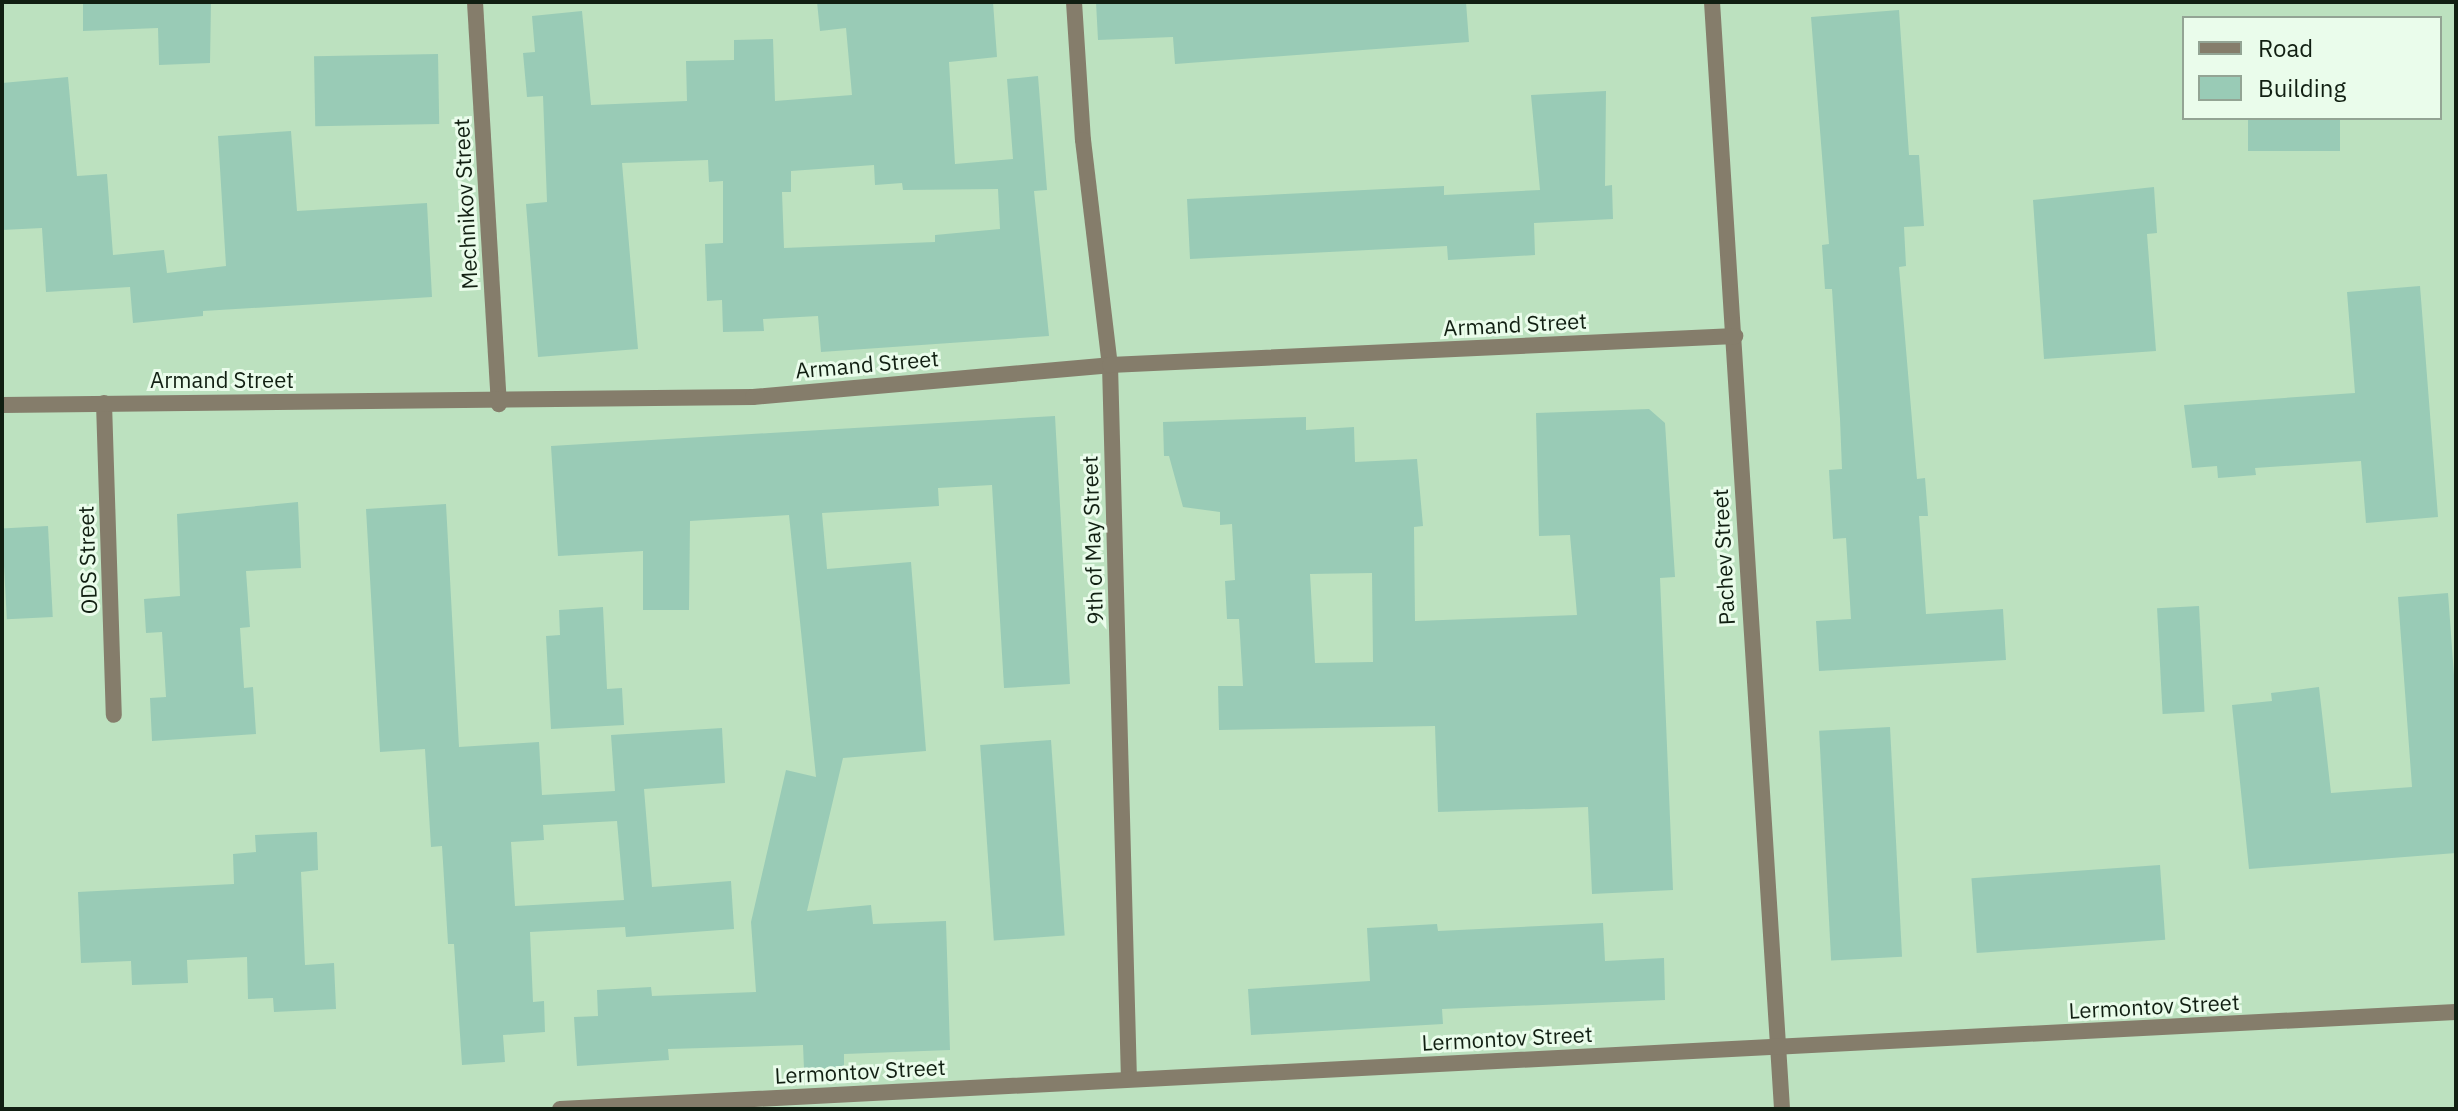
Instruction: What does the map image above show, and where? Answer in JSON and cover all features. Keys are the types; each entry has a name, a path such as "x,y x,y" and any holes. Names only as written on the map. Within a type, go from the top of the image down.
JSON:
{"street":[{"name":"Mechnikov Street","path":"475,2 499,404"},
{"name":"9th of May Street","path":"1074,2 1083,140 1110,365 1129,1079"},
{"name":"Pachev Street","path":"1712,2 1735,336 1748,621 1782,1109"},
{"name":"Armand Street","path":"2,405 499,404 753,397 1110,365 1735,336"},
{"name":"ODS Street","path":"104,403 114,715"},
{"name":"Lermontov Street","path":"560,1109 2456,1012"}],"building":[{"path":"83,2 211,2 210,63 159,65 158,28 83,31"},
{"path":"817,2 993,2 997,57 949,62 955,164 1013,159 1007,79 1038,76 1047,190 1034,191 1049,336 821,352 818,316 763,319 764,331 723,332 722,300 707,301 705,244 723,243 723,181 709,182 708,160 622,163 638,349 538,357 526,204 547,202 543,96 527,97 523,53 535,52 532,16 582,11 591,105 687,101 686,61 734,60 734,40 773,39 775,101 852,95 846,28 820,31","holes":["874,165 875,185 902,183 903,190 998,189 1000,229 935,235 935,242 784,248 782,192 791,192 791,171"]},
{"path":"1096,2 1466,2 1469,42 1175,64 1173,37 1098,40"},
{"path":"1899,10 1909,155 1919,155 1924,226 1904,227 1906,266 1899,267 1917,479 1925,478 1928,516 1919,516 1926,614 2003,609 2006,660 1819,671 1816,621 1851,619 1846,538 1833,539 1829,470 1842,469 1840,419 1832,289 1825,289 1822,245 1829,244 1811,17"},
{"path":"438,54 439,124 315,126 314,56"},
{"path":"68,77 77,176 107,174 113,255 164,250 167,273 226,266 218,136 291,131 297,211 427,203 432,297 203,311 203,316 133,323 130,287 46,292 42,228 2,230 2,83"},
{"path":"1606,91 1605,186 1612,185 1613,219 1534,223 1535,255 1448,260 1447,246 1190,259 1187,199 1444,186 1444,195 1540,190 1531,95"},
{"path":"2248,120 2340,120 2340,151 2248,151"},
{"path":"2154,187 2157,233 2147,234 2156,351 2044,359 2033,200"},
{"path":"2420,286 2438,517 2366,523 2361,461 2255,468 2256,475 2218,478 2217,466 2192,468 2184,405 2355,393 2347,292"},
{"path":"1649,409 1665,423 1675,577 1660,578 1673,890 1592,894 1588,807 1438,812 1435,726 1219,730 1218,686 1243,686 1239,619 1227,619 1225,581 1235,580 1232,524 1220,525 1220,512 1183,507 1169,456 1164,456 1163,422 1306,417 1306,430 1354,427 1355,462 1417,459 1423,526 1414,527 1415,621 1577,615 1570,535 1539,536 1536,413","holes":["1372,573 1373,662 1315,663 1310,574"]},
{"path":"1055,416 1070,684 1004,688 992,485 938,488 939,506 822,513 827,569 911,562 926,751 843,758 807,911 871,905 873,924 946,921 950,1050 844,1054 844,1068 804,1069 803,1045 668,1049 669,1060 577,1066 574,1017 598,1016 597,990 651,987 652,996 756,992 751,922 786,770 816,777 789,515 690,521 689,610 643,610 643,551 558,556 551,446"},
{"path":"298,502 301,568 246,571 250,627 240,628 244,688 253,687 256,734 152,741 150,698 166,697 162,632 146,633 144,599 180,596 177,514"},
{"path":"446,504 459,747 539,742 542,795 615,791 611,735 722,728 725,783 644,789 652,887 731,881 734,929 626,937 625,927 530,932 533,1002 544,1001 545,1032 503,1035 505,1062 462,1065 454,944 448,944 442,846 431,847 425,749 380,752 366,509","holes":["617,821 624,900 515,906 511,842 544,840 543,825"]},
{"path":"48,526 53,617 7,619 2,528"},
{"path":"2448,593 2456,703 2456,853 2249,869 2232,705 2272,701 2271,693 2319,687 2331,793 2412,787 2398,597"},
{"path":"2199,606 2205,712 2163,714 2157,608"},
{"path":"603,607 607,689 622,688 624,725 551,729 546,636 560,635 559,610"},
{"path":"1890,727 1902,957 1831,960 1819,731"},
{"path":"1051,740 1065,936 994,940 980,745"},
{"path":"317,832 318,870 301,872 305,965 334,963 336,1009 274,1012 273,998 248,999 247,957 187,960 188,983 132,985 131,961 81,963 78,892 234,884 233,854 256,852 255,835"},
{"path":"2160,865 2165,940 1977,953 1971,878"},
{"path":"1603,923 1605,961 1664,958 1665,1000 1442,1009 1443,1024 1251,1035 1248,989 1370,981 1367,928 1437,924 1438,931"}]}
